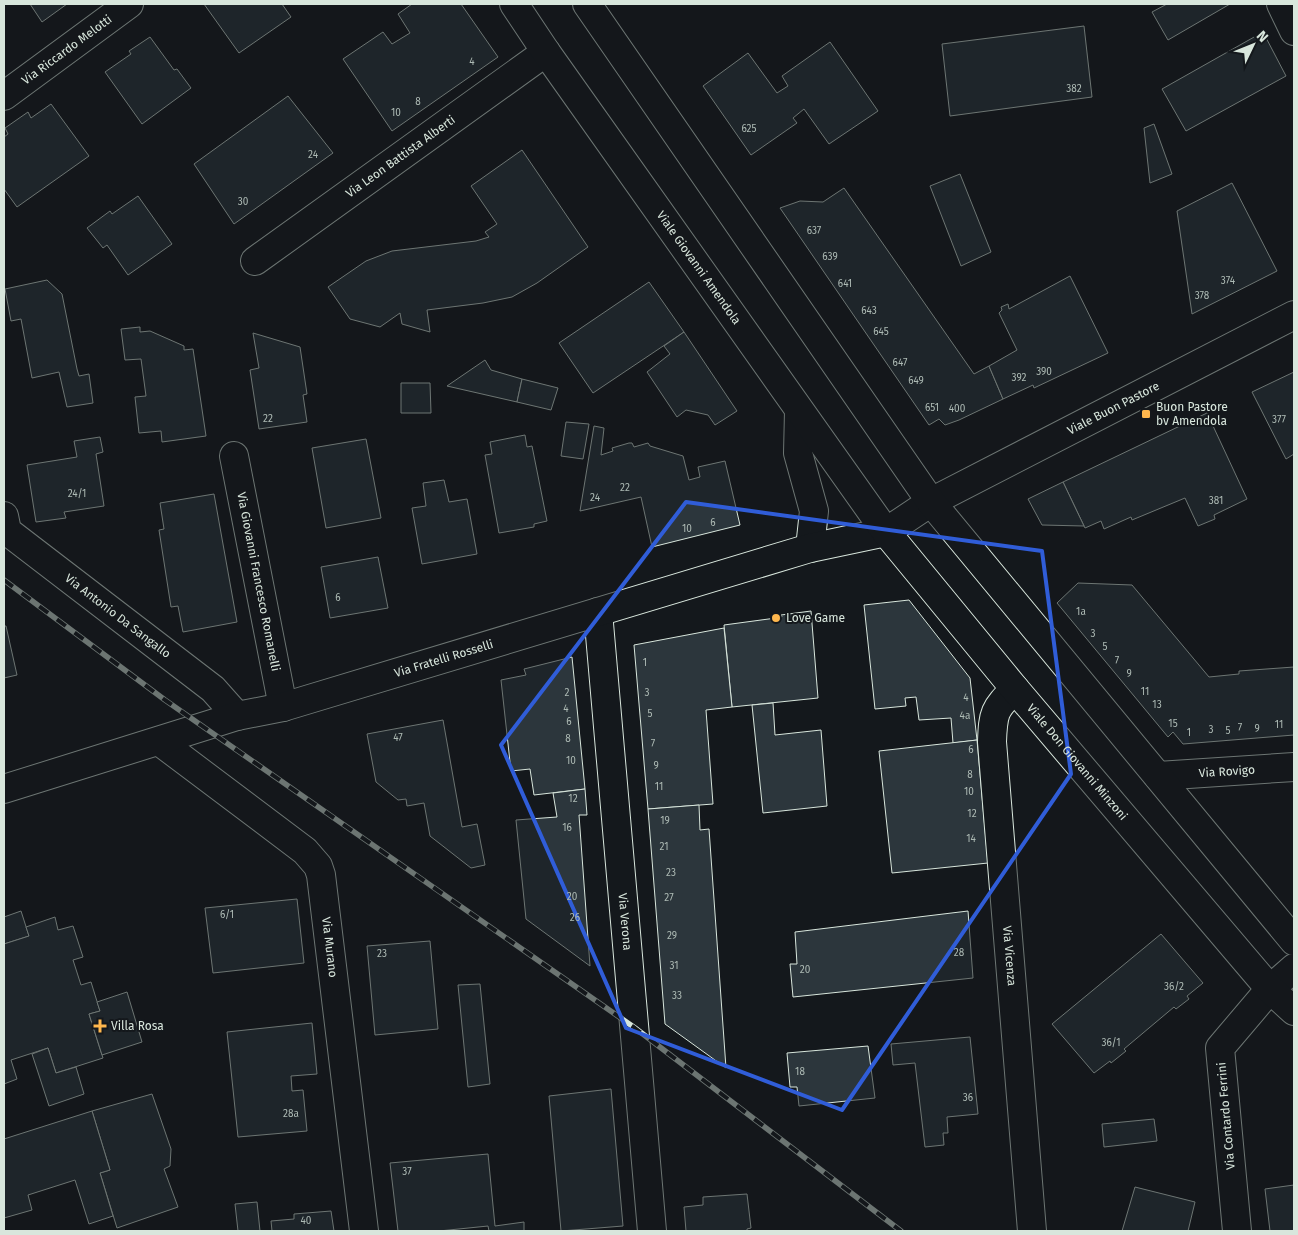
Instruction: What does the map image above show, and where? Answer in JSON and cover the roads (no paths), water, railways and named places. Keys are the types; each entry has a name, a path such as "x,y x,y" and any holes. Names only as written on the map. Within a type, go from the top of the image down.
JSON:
{"street":[{"name":"Via Riccardo Melotti","path":"4,96 129,4"},
{"name":"Viale Giovanni Amendola","path":"514,4 886,532"},
{"path":"587,4 931,502 1294,941"},
{"path":"1281,4 1294,31"},
{"name":"Via Leon Battista Alberti","path":"255,261 546,52"},
{"name":"Viale Buon Pastore","path":"886,532 931,502 1294,314"},
{"path":"799,411 798,453 814,511 810,548"},
{"name":"Via Giovanni Francesco Romanelli","path":"234,456 283,707"},
{"name":"Via Antonio Da Sangallo","path":"4,516 7,531 213,689 237,716"},
{"name":"Via Fratelli Rosselli","path":"4,790 237,716 283,707 810,548 886,532"},
{"name":"Viale Don Giovanni Minzoni","path":"886,532 1015,689 1270,989 1294,1011"},
{"name":"Via Verona","path":"598,612 652,1231"},
{"name":"Via Vicenza","path":"1015,689 1001,702 996,710 992,742 1032,1231"},
{"name":"Via Murano","path":"159,741 305,851 318,866 322,875 364,1231"},
{"name":"Via Rovigo","path":"1158,776 1294,767"},
{"path":"1270,989 1294,968"},
{"name":"Via Contardo Ferrini","path":"1237,1231 1220,1048 1270,989"}],"railway":[{"path":"4,580 165,700 635,1028 901,1231"}],"place":[{"name":"Buon Pastore bv Amendola","path":"1146,414"},
{"name":"Love Game","path":"776,618"},
{"name":"Villa Rosa","path":"100,1026"}]}
